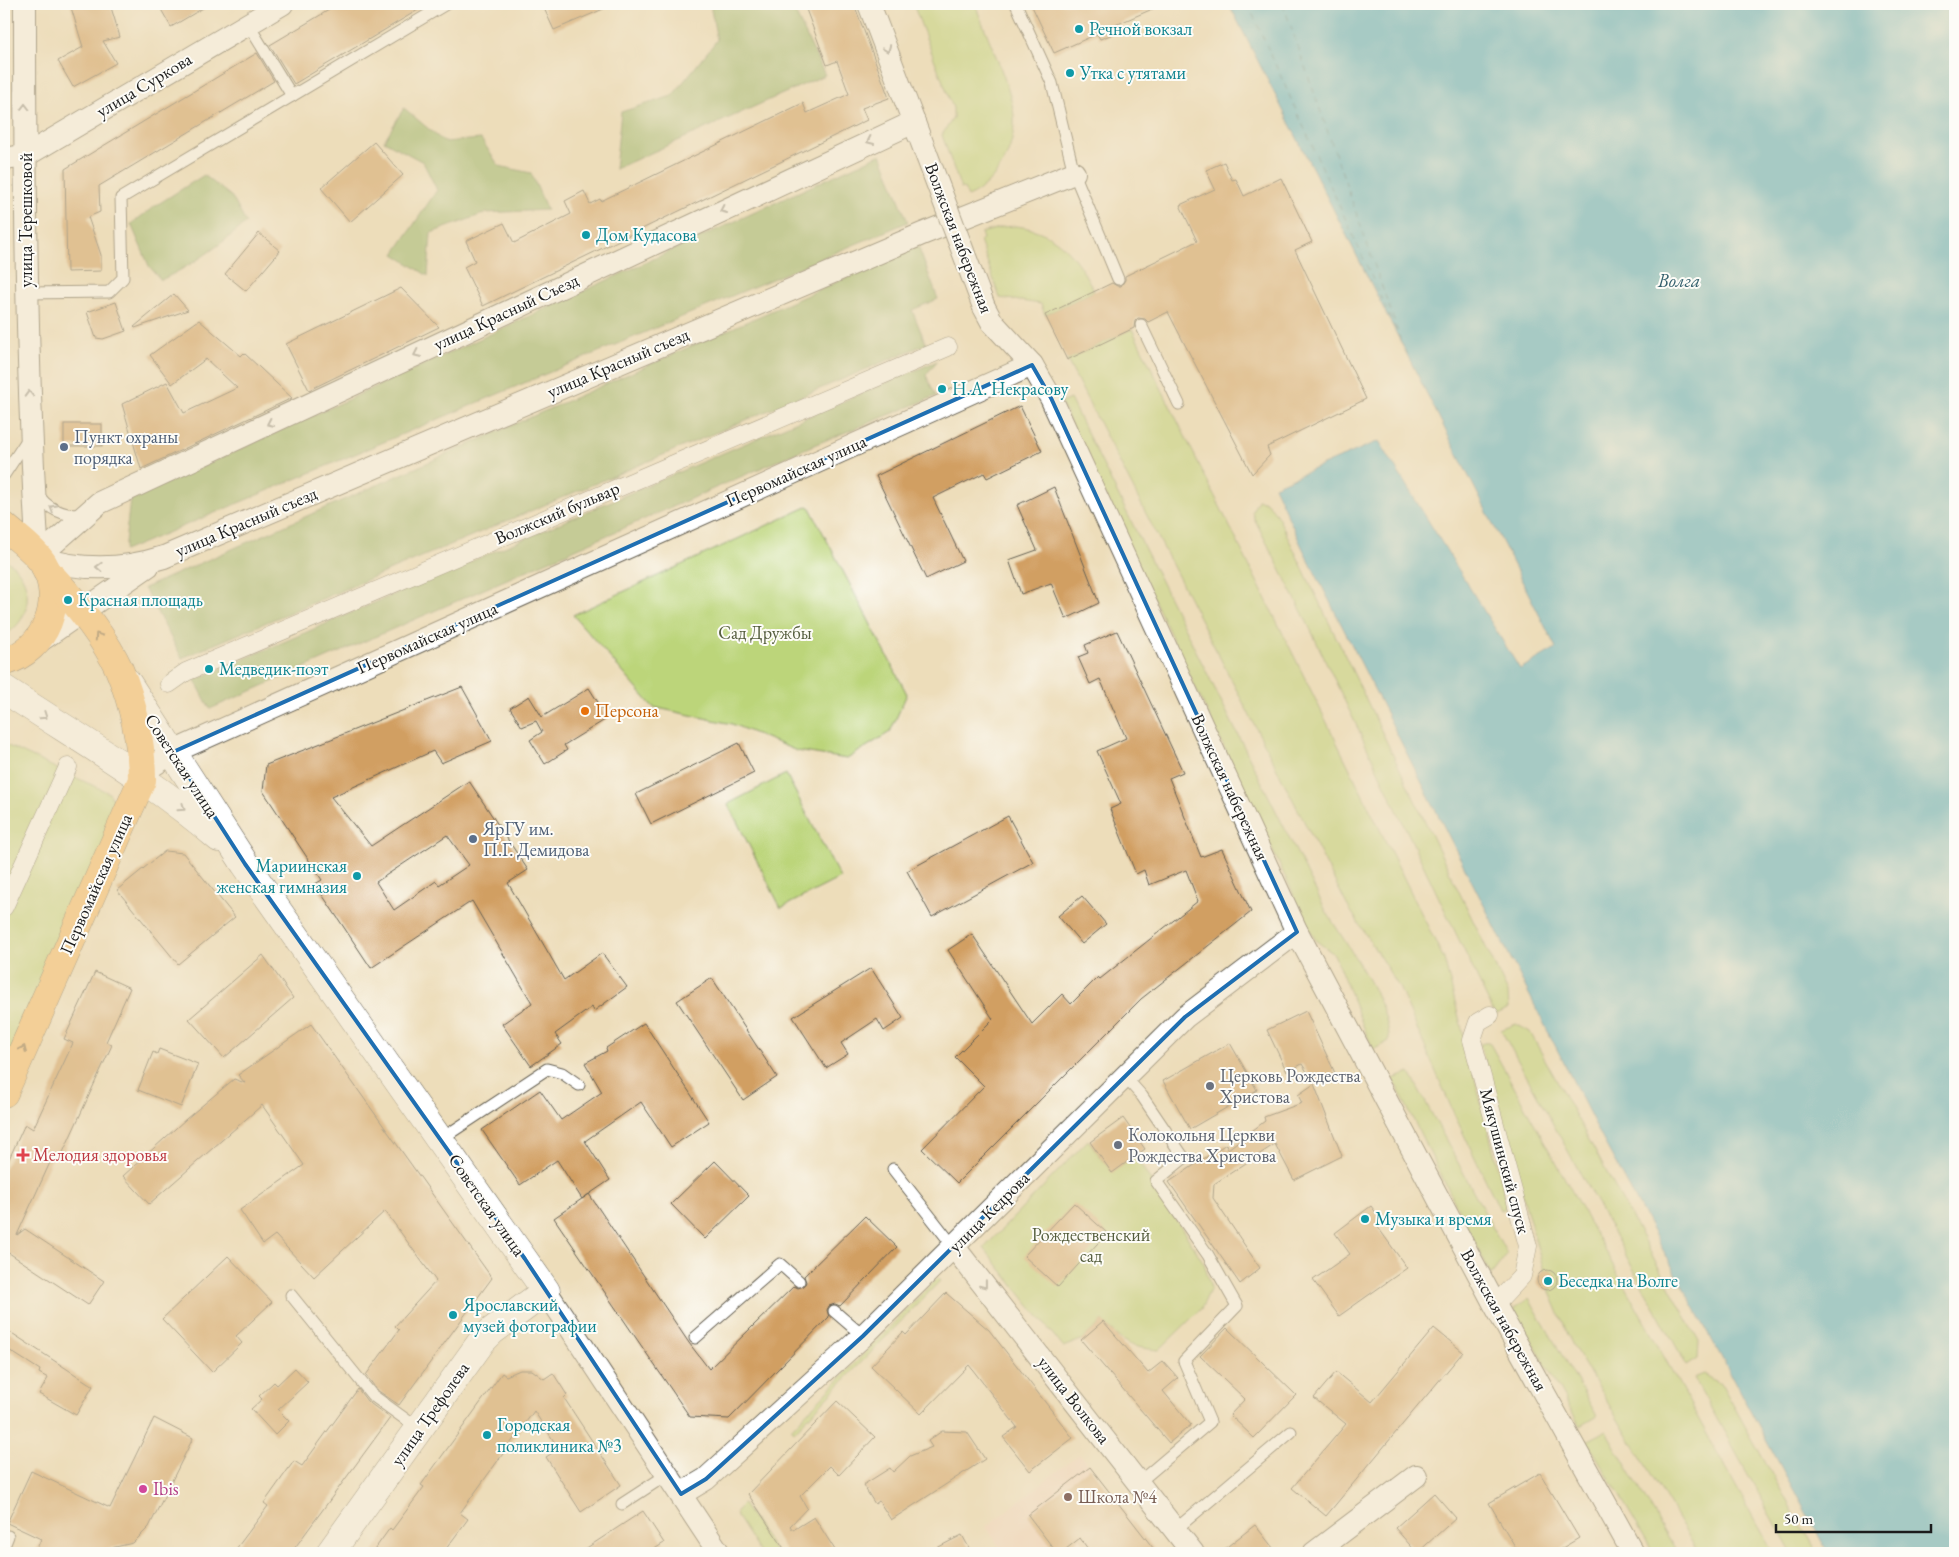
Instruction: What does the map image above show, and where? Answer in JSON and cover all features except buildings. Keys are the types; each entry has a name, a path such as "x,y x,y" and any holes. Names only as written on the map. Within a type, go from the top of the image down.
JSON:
{"main road":[{"path":"23,546 82,611 118,668 140,748 142,780"},
{"path":"4,662 22,654 32,646 45,630 52,611 52,590 23,546"},
{"name":"Первомайская улица","path":"4,1093 142,780"}],"street":[{"name":"улица Терешковой","path":"25,4 14,157 26,292 25,443"},
{"name":"улица Суркова","path":"14,157 282,4"},
{"name":"Волжская набережная","path":"869,4 984,307 992,322 1032,365 1051,398 1297,932 1495,1305 1633,1553"},
{"name":"улица Красный Съезд","path":"92,509 918,131"},
{"name":"улица Красный съезд","path":"164,557 922,234 1074,173"},
{"name":"Волжский бульвар","path":"169,684 186,672 948,347"},
{"name":"Первомайская улица","path":"142,780 152,766 173,752 1032,365"},
{"path":"23,546 33,483 25,443"},
{"path":"23,546 92,509"},
{"path":"23,546 71,566 106,568 141,564 164,557"},
{"path":"32,646 128,578 164,557"},
{"name":"Советская улица","path":"118,668 246,864 546,1291 719,1553"},
{"path":"4,689 142,780"},
{"path":"4,907 68,767"},
{"name":"Советская улица","path":"142,780 200,821 246,864"},
{"name":"улица Кедрова","path":"681,1494 706,1479 863,1336 1185,1017 1297,932"},
{"name":"Мякушинский спуск","path":"1490,1015 1478,1022 1472,1040 1528,1246 1522,1276 1495,1305"},
{"name":"улица Волкова","path":"954,1247 1193,1553"},
{"name":"улица Трефолева","path":"330,1553 487,1335 546,1291"},
{"path":"1314,1553 1416,1476"}],"lane":[{"path":"26,292 109,292 123,278 121,198 446,4"},
{"path":"1016,4 1052,83 1074,173 1118,279"},
{"path":"248,24 292,96"},
{"path":"1140,325 1179,404"},
{"path":"4,458 25,443"},
{"path":"4,475 25,443"},
{"path":"33,483 39,495 52,507 72,516 92,509"},
{"path":"441,1139 547,1069 562,1073 579,1085"},
{"path":"1125,1077 1142,1096 1184,1158 1156,1180 1208,1254 1237,1306 1184,1361 1210,1422 1138,1483"},
{"path":"893,1169 954,1247"},
{"path":"695,1338 780,1264 799,1281"},
{"path":"291,1295 372,1395 419,1429"},
{"path":"834,1311 863,1336"},
{"path":"1175,1530 1291,1432"},
{"path":"622,1504 668,1474"}],"highlighted area":[{"path":"1032,365 1051,398 1297,932 1185,1017 863,1336 706,1479 681,1494 525,1259 245,864 173,752"}],"shaded area":[{"name":"Школа №4","path":"1079,1454 1157,1553 1004,1553 986,1527"}],"green space":[{"path":"711,4 791,4 825,75 615,169 621,112 672,96 717,40"},
{"path":"913,4 975,4 1012,104 1014,128 1012,141 1003,164 988,183 968,197 964,188 961,189 942,135 953,118 953,108"},
{"path":"404,108 444,142 481,139 499,166 531,173 547,210 486,213 431,233 428,276 394,254 437,190 423,162 384,141"},
{"path":"881,154 908,222 124,551 130,500"},
{"path":"204,175 232,197 246,223 205,255 161,280 149,266 131,224 155,206"},
{"path":"1016,226 1043,233 1064,247 1080,267 1094,291 1045,315 1041,304 1000,298 980,241 983,239 981,233 1003,227"},
{"path":"918,246 938,299 912,310 926,344 182,658 144,588"},
{"path":"1132,329 1444,959 1508,1207 1500,1210 1455,1116 1399,987 1347,905 1067,360"},
{"path":"937,361 926,375 936,396 809,447 210,709 195,680"},
{"path":"1070,399 1326,911 1375,993 1388,1027 1389,1041 1373,1050 1334,954 1315,940 1061,403"},
{"path":"1258,500 1268,504 1279,519 1508,993 1509,1008 1495,1015 1305,618 1254,518 1252,511"},
{"name":"Сад Дружбы","path":"809,506 907,694 890,732 847,759 797,751 732,724 653,707 573,615"},
{"path":"4,559 14,566 21,575 26,586 27,597 22,619 4,635"},
{"path":"4,744 109,793 122,813 4,1080"},
{"path":"786,774 840,878 781,908 728,804"},
{"path":"1516,1024 1530,1032 1699,1341 1698,1359 1687,1366 1501,1030"},
{"path":"1489,1042 1773,1553 1699,1553 1572,1344 1549,1290 1555,1287 1557,1278 1551,1271 1544,1271 1480,1044"},
{"path":"1410,1073 1507,1254 1491,1275 1393,1079"},
{"name":"Рождественский сад","path":"1088,1140 1112,1172 1135,1156 1204,1263 1211,1288 1201,1309 1159,1350 1133,1346 1127,1343 1116,1335 1103,1321 1081,1340 1063,1347 984,1248"},
{"path":"937,1278 940,1281 794,1432 791,1429"},
{"path":"1529,1298 1597,1416 1580,1426 1514,1309"},
{"path":"1704,1374 1722,1385 1816,1553 1792,1553 1694,1378"},
{"path":"1606,1431 1677,1553 1654,1553 1587,1441"},
{"path":"743,1504 776,1553 760,1553 737,1517 736,1511"}],"water":[{"name":"Волга","path":"1229,4 1955,4 1955,1553 1828,1553 1602,1138 1302,547 1274,486 1379,441 1520,669 1556,648"}],"ferry route":[{"path":"1248,4 1403,346"},
{"path":"1283,4 1400,338"}],"place":[{"name":"Речной вокзал","path":"1079,29"},
{"name":"Утка с утятами","path":"1070,73"},
{"name":"Дом Кудасова","path":"586,235"},
{"name":"Н.А. Некрасову","path":"942,389"},
{"name":"Пункт охраны порядка","path":"64,447"},
{"name":"Красная площадь","path":"68,600"},
{"name":"Медведик-поэт","path":"209,669"},
{"name":"Персона","path":"585,711"},
{"name":"ЯрГУ им. П.Г. Демидова","path":"473,839"},
{"name":"Мариинская женская гимназия","path":"357,876"},
{"name":"Церковь Рождества Христова","path":"1210,1086"},
{"name":"Колокольня Церкви Рождества Христова","path":"1118,1145"},
{"name":"Мелодия здоровья","path":"23,1155"},
{"name":"Музыка и время","path":"1365,1219"},
{"name":"Беседка на Волге","path":"1548,1281"},
{"name":"Ярославский музей фотографии","path":"453,1315"},
{"name":"Городская поликлиника №3","path":"487,1435"},
{"name":"Ibis","path":"143,1489"},
{"name":"Школа №4","path":"1068,1497"}]}
